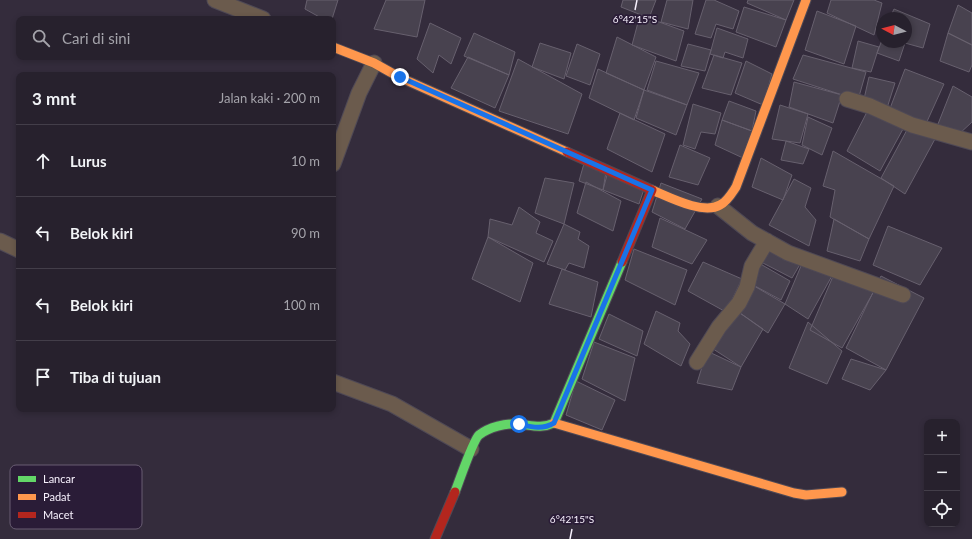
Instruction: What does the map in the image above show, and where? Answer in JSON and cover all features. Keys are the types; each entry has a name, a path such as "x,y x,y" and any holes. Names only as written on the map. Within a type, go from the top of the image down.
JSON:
{"street":[{"path":"215,0 255,16"},
{"path":"336,48 374,64 421,87 563,151 585,158 652,190 682,202 706,208 718,206 730,197 736,187 806,0"},
{"path":"336,156 359,93 374,64"},
{"path":"847,99 870,106 912,125 972,142"},
{"path":"435,539 471,449 478,436 503,425 519,424 539,428 548,427 554,423 652,190"},
{"path":"718,206 752,233 788,253 903,295"},
{"path":"0,241 16,249"},
{"path":"696,362 719,327 739,303 747,287 752,266 767,241"},
{"path":"336,383 392,404 471,449"},
{"path":"554,423 794,493 806,495 842,492"}],"building":[{"path":"307,0 338,0 333,16 318,16 305,9"},
{"path":"386,0 425,0 417,37 374,29"},
{"path":"623,0 656,0 649,18 621,7"},
{"path":"667,0 693,0 688,29 661,22"},
{"path":"706,0 714,0 739,11 733,29 716,24 711,38 695,34"},
{"path":"748,0 794,0 786,20 747,3"},
{"path":"831,0 874,0 882,3 880,12 876,12 876,27 874,35 827,13"},
{"path":"958,5 972,13 972,45 948,33"},
{"path":"744,7 786,20 776,47 736,32"},
{"path":"894,9 901,12 893,12"},
{"path":"817,11 856,26 844,64 805,50"},
{"path":"640,15 684,31 676,61 632,45"},
{"path":"912,16 930,24 923,48 912,45"},
{"path":"430,23 461,38 451,64 439,55 433,73 417,59"},
{"path":"717,28 748,39 743,58 725,52 723,58 710,54"},
{"path":"474,33 515,52 509,75 464,56"},
{"path":"948,33 972,45 972,65 969,72 940,61"},
{"path":"617,37 656,57 644,90 606,73"},
{"path":"858,41 879,48 871,72 852,68"},
{"path":"540,43 571,53 564,79 532,67"},
{"path":"577,44 600,54 590,85 566,76"},
{"path":"688,44 711,50 705,71 681,66"},
{"path":"879,48 903,48 899,61 877,53"},
{"path":"714,55 742,63 731,95 702,88"},
{"path":"803,55 866,72 858,100 793,79"},
{"path":"468,57 509,75 495,108 451,88"},
{"path":"518,59 582,94 568,134 499,111"},
{"path":"656,61 699,73 687,105 647,90"},
{"path":"746,61 772,74 763,105 735,93"},
{"path":"598,69 644,90 634,120 589,98"},
{"path":"905,69 944,84 925,126 889,111"},
{"path":"869,77 895,83 887,108 864,99"},
{"path":"794,82 842,95 833,123 789,107"},
{"path":"953,86 972,97 972,122 958,135 938,124"},
{"path":"644,90 687,105 676,135 636,118"},
{"path":"729,101 756,111 752,131 722,120"},
{"path":"693,104 721,113 715,134 701,132 695,149 683,145"},
{"path":"780,105 808,114 800,143 772,139"},
{"path":"869,108 903,129 880,171 847,151"},
{"path":"620,113 665,134 652,172 607,149"},
{"path":"808,117 832,128 822,155 802,145"},
{"path":"722,120 752,131 743,158 715,145"},
{"path":"908,128 935,139 905,194 881,178"},
{"path":"786,141 809,149 803,164 781,160"},
{"path":"680,145 710,158 698,185 669,177"},
{"path":"833,151 894,186 869,239 830,217 835,190 823,186"},
{"path":"761,158 792,175 783,200 752,187"},
{"path":"585,160 606,172 603,190 579,181"},
{"path":"607,175 645,186 639,204 603,190"},
{"path":"545,178 574,183 564,224 535,213"},
{"path":"794,179 811,188 805,207 816,220 809,246 769,225"},
{"path":"586,182 621,201 613,231 577,213"},
{"path":"661,183 702,199 685,229 652,212"},
{"path":"519,207 540,222 536,233 553,241 544,262 488,237 490,219 512,225"},
{"path":"660,218 707,240 692,264 652,247"},
{"path":"834,219 869,239 860,261 827,251"},
{"path":"564,224 580,232 578,239 589,246 584,268 569,263 565,270 547,264"},
{"path":"888,226 942,248 920,285 873,265"},
{"path":"488,237 533,263 520,302 472,279"},
{"path":"768,237 806,254 792,278 761,262"},
{"path":"634,249 687,270 675,305 625,280"},
{"path":"806,254 838,265 808,319 785,304"},
{"path":"750,258 790,281 781,300 742,279"},
{"path":"703,262 742,279 726,312 688,291"},
{"path":"837,267 874,291 842,348 810,330"},
{"path":"562,269 598,282 591,317 549,304"},
{"path":"881,276 924,298 886,370 846,348"},
{"path":"742,279 785,304 768,333 730,306"},
{"path":"730,306 763,329 741,367 704,343"},
{"path":"656,311 680,323 678,331 690,344 681,366 644,344"},
{"path":"609,314 643,331 637,356 599,339"},
{"path":"808,322 842,351 827,384 789,368"},
{"path":"594,342 635,358 625,401 582,379"},
{"path":"707,351 741,367 732,390 697,383"},
{"path":"851,359 886,370 870,390 842,379"},
{"path":"576,381 615,400 602,430 566,415"}],"traffic: fast":[{"path":"455,492 476,438 479,435 503,425 518,424 545,426 554,423 622,262"}],"traffic: slow":[{"path":"652,190 686,204 705,208 713,208 725,202 736,187 806,0"},
{"path":"336,48 374,63 399,77 567,152"},
{"path":"554,423 794,493 806,495 842,492"}],"traffic: jam":[{"path":"567,152 652,190 622,262"},
{"path":"435,539 455,492"}],"route":[{"path":"400,77 563,151 585,158 645,185 652,190 554,423 548,427 539,428 519,424"}]}
